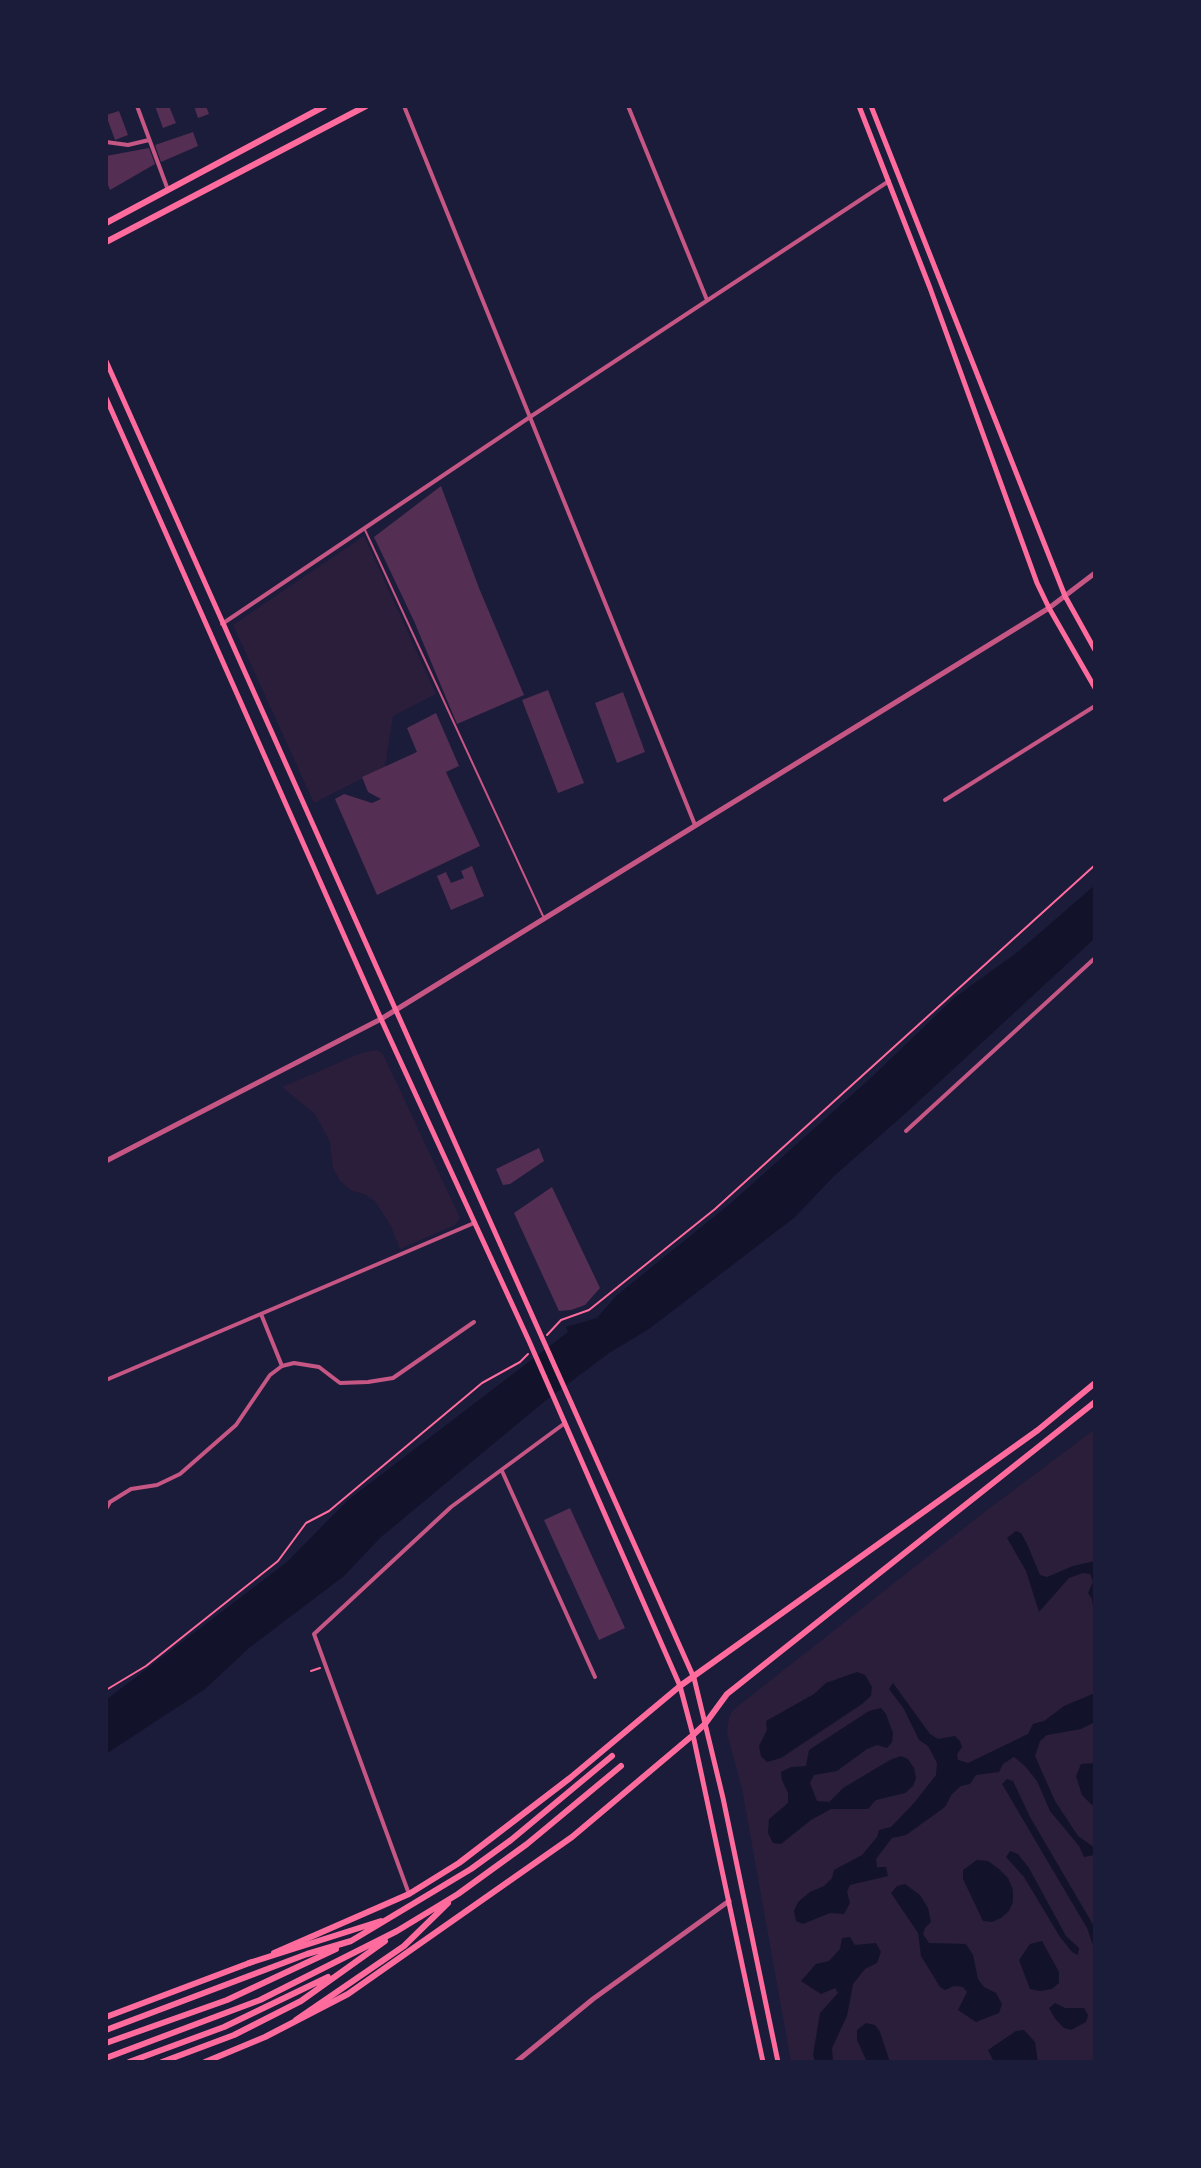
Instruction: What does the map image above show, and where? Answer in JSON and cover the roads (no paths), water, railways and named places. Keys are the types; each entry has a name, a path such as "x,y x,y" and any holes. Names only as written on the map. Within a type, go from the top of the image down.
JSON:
{"main road":[{"path":"106,223 315,108 325,106"},
{"path":"106,242 366,106"},
{"path":"859,106 1049,608 1095,688"},
{"path":"871,106 1065,596 1095,650"},
{"path":"106,361 694,1678 778,2062"},
{"path":"106,398 381,1019 529,1341 680,1686 763,2062"},
{"path":"106,2017 249,1963 409,1894 459,1863 680,1686 1038,1430 1095,1383"},
{"path":"205,2062 321,2009 377,1974 572,1837 705,1724 727,1694 1095,1402"},
{"path":"106,2043 266,1983 396,1916 511,1840 612,1756"},
{"path":"106,2058 260,2000 397,1931 458,1894 527,1844 621,1766"},
{"path":"296,2020 404,1946 458,1894"},
{"path":"249,1963 396,1916"},
{"path":"129,2062 256,2013 367,1956 397,1931"},
{"path":"106,2030 307,1954 351,1941"},
{"path":"162,2062 260,2023 301,2001 342,1970"}],"street":[{"path":"137,106 168,190"},
{"path":"404,106 695,825"},
{"path":"628,106 707,301"},
{"path":"106,142 128,145 149,140"},
{"path":"222,624 889,181"},
{"path":"106,1161 381,1019 1049,608 1095,573"},
{"path":"945,800 1095,706"},
{"path":"906,1131 1095,958"},
{"path":"106,1380 474,1223"},
{"path":"261,1314 282,1366"},
{"path":"106,1509 110,1502 131,1489 157,1485 180,1474 236,1425 270,1375 282,1366 294,1363 319,1367 340,1383 393,1378 474,1322"},
{"path":"409,1894 314,1634 451,1507 565,1423"},
{"path":"502,1471 595,1677"},
{"path":"516,2062 593,1999 729,1901"}],"lane":[{"path":"365,528 544,918"}]}
